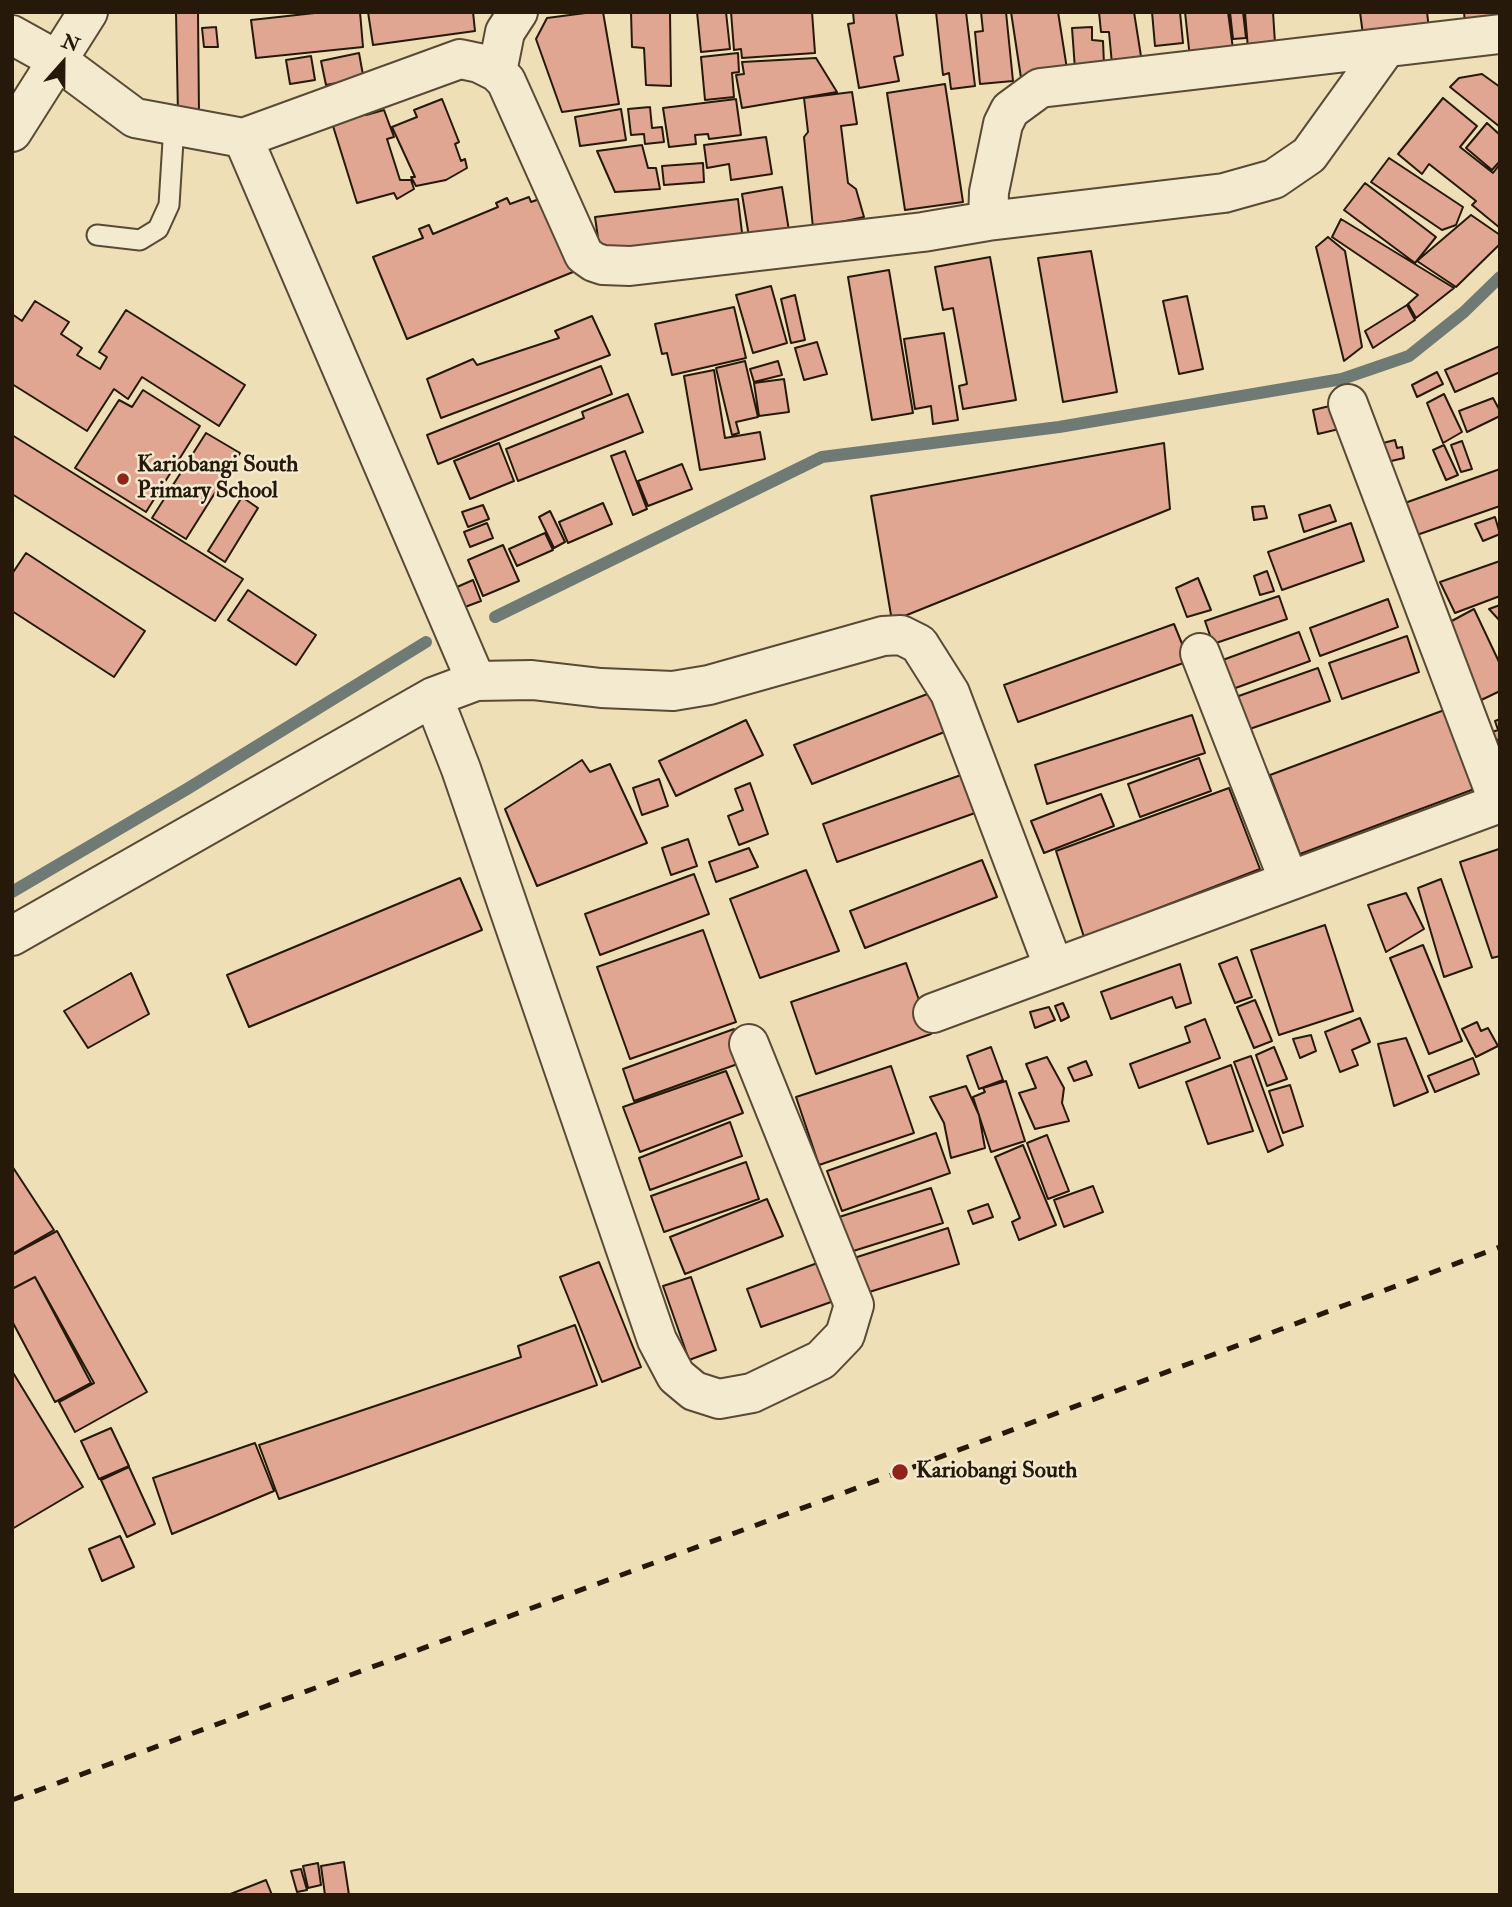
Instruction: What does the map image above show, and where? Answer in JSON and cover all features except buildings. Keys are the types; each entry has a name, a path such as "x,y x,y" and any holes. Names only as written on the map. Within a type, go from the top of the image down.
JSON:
{"street":[{"path":"12,132 88,12"},
{"path":"497,72 505,32 518,12"},
{"path":"988,221 989,192 1003,124 1010,110 1040,88 1500,34"},
{"path":"12,35 57,60 135,118 243,138 460,59 479,62 497,72 506,81 584,255 603,265 630,266 1224,193 1274,179 1309,155 1386,48"},
{"path":"243,138 475,681"},
{"path":"933,1013 1499,803 1348,404"},
{"path":"12,936 433,697 475,681 532,680 601,688 673,691 709,685 883,636 901,635 919,644 950,693 1054,968"},
{"path":"1200,653 1289,881"},
{"path":"433,697 461,769 657,1340 676,1376 694,1391 719,1399 752,1393 821,1360 845,1335 854,1305 750,1044"}],"lane":[{"path":"97,235 140,240 158,229 169,205 174,125"}],"waterway":[{"path":"495,617 822,457 1059,427 1342,379 1409,356 1464,312 1500,277"},
{"path":"12,892 187,789 426,642"}],"railway":[{"path":"12,1800 1500,1247"}],"place":[{"name":"Kariobangi South Primary School","path":"123,479"},
{"name":"Kariobangi South","path":"900,1472"}]}
